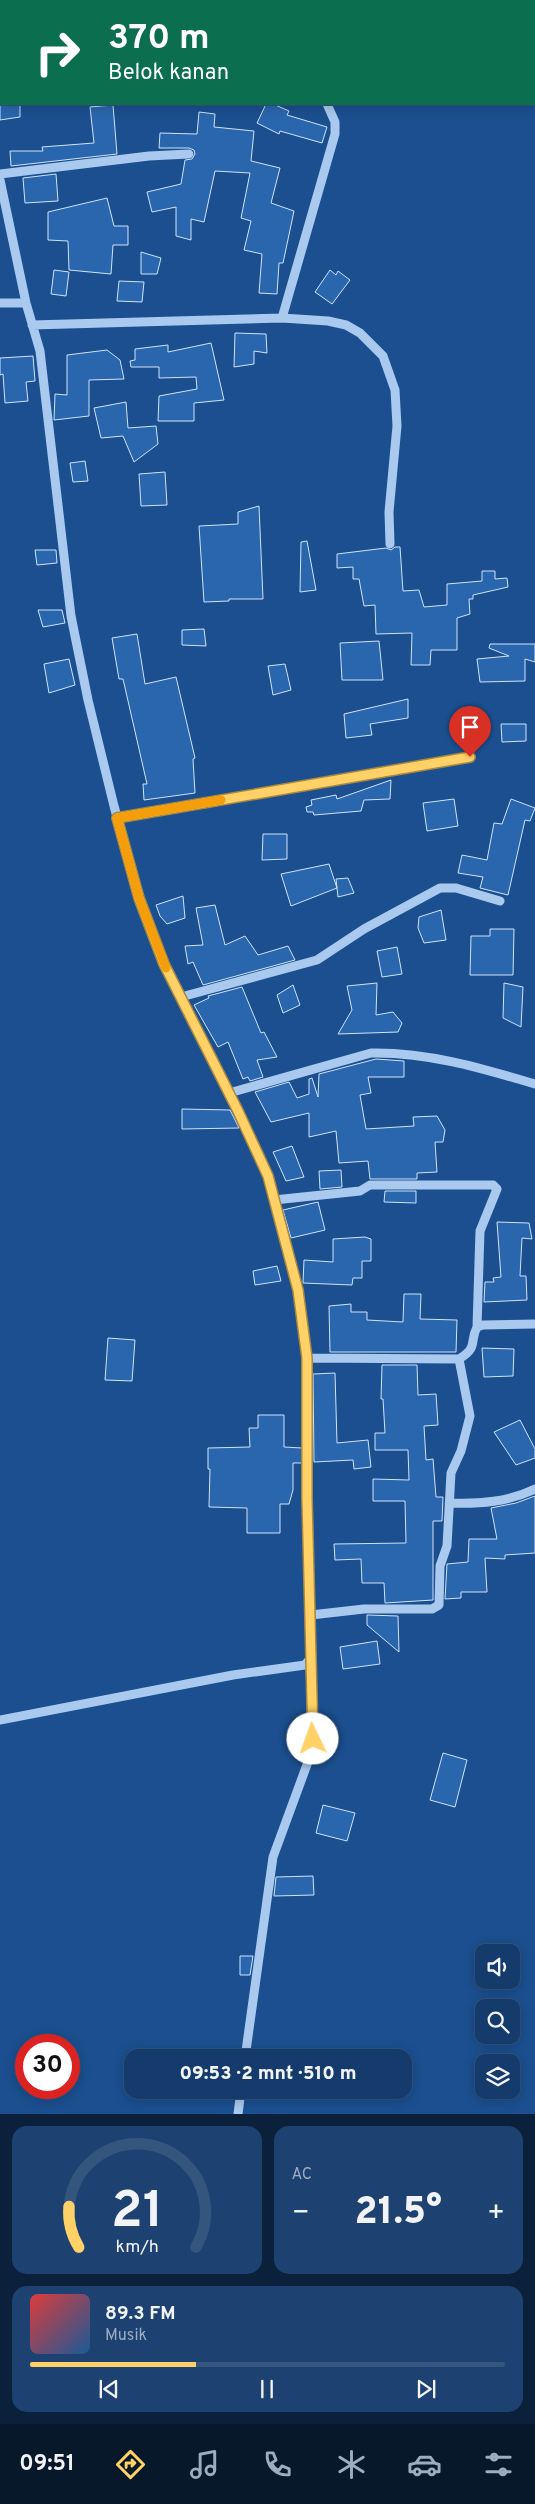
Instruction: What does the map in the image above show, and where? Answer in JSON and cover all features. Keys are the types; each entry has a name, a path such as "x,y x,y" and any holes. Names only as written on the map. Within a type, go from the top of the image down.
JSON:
{"street":[{"path":"282,318 335,134 335,122 327,105"},
{"path":"0,174 149,156 189,154"},
{"path":"0,180 26,303 40,351 71,616 88,700 117,818 139,898 164,964 230,1093 268,1176 298,1290 307,1358 307,1498 311,1615 312,1752 273,1857 246,2049"},
{"path":"0,303 26,303"},
{"path":"32,325 282,318 346,325 360,333 384,356 395,390 397,426 389,512 390,544"},
{"path":"117,818 470,757"},
{"path":"181,997 316,960 364,929 440,888 456,888 500,901"},
{"path":"230,1093 371,1053 394,1053 460,1062 535,1084"},
{"path":"274,1200 360,1192 370,1184 493,1184 497,1189 479,1235 477,1327 474,1333 473,1347 469,1353 459,1359 307,1358"},
{"path":"477,1327 483,1324 535,1324"},
{"path":"311,1615 364,1610 437,1608 440,1596 440,1566 447,1546 452,1474 461,1451 470,1416 459,1359"},
{"path":"450,1503 498,1502 518,1498 535,1489"},
{"path":"0,1720 233,1675 292,1668 305,1665 310,1659"},
{"path":"238,2114 240,2099"}],"building":[{"path":"0,105 20,105 20,117 0,120"},
{"path":"113,105 117,154 11,166 10,151 43,151 42,147 94,143 90,107"},
{"path":"266,105 275,105 289,111 287,115 327,127 322,143 280,131 279,134 257,123"},
{"path":"199,112 215,114 214,127 254,131 251,161 280,168 271,203 294,211 283,263 279,263 277,294 259,293 262,254 244,250 251,221 241,218 250,173 215,171 204,222 191,219 191,240 176,236 176,207 152,212 147,192 181,184 185,160 192,159 195,154 194,150 189,148 159,148 160,133 197,134"},
{"path":"56,174 58,201 25,203 23,178"},
{"path":"107,198 114,226 128,226 128,245 113,245 111,274 69,270 68,241 48,240 48,212"},
{"path":"141,252 161,258 157,274 141,274"},
{"path":"54,270 69,272 66,296 51,294"},
{"path":"330,270 336,275 338,271 350,280 332,304 315,292"},
{"path":"119,281 144,282 142,302 117,301"},
{"path":"235,333 266,334 267,353 254,351 254,364 234,367"},
{"path":"211,343 224,400 194,403 194,421 158,421 159,396 197,389 196,377 159,378 159,367 131,367 130,361 135,360 135,349 168,345 168,352"},
{"path":"107,350 120,360 124,379 89,380 89,416 54,420 55,394 67,395 67,355"},
{"path":"33,356 35,381 26,382 28,401 5,403 3,374 0,375 0,358"},
{"path":"126,402 128,428 156,426 158,444 134,462 123,436 101,438 94,408"},
{"path":"85,461 88,481 73,482 70,463"},
{"path":"165,472 167,505 141,506 139,474"},
{"path":"259,506 263,599 229,599 229,601 204,602 199,526 238,524 238,512"},
{"path":"307,541 316,590 300,592 301,542"},
{"path":"395,547 400,547 403,591 419,590 424,607 447,605 447,584 482,581 482,571 495,571 495,579 507,578 508,587 473,595 473,599 469,599 470,614 457,618 457,650 431,650 430,665 411,665 412,633 376,634 375,605 364,606 359,579 353,579 353,567 337,568 337,554 386,548 391,550"},
{"path":"35,550 56,550 57,563 37,565"},
{"path":"38,610 62,610 65,623 43,627"},
{"path":"204,629 206,646 182,645 182,630"},
{"path":"137,634 145,684 176,677 195,758 193,759 195,793 144,800 143,784 147,784 123,679 119,679 112,638"},
{"path":"379,641 383,680 342,680 340,643"},
{"path":"490,644 535,644 535,662 525,659 525,681 480,682 477,659 509,656 489,648"},
{"path":"69,659 75,685 49,693 44,664"},
{"path":"285,664 291,690 273,695 268,666"},
{"path":"408,699 408,718 370,724 372,735 346,738 344,714"},
{"path":"501,724 526,724 526,741 502,742"},
{"path":"391,780 390,799 364,800 361,811 314,815 313,812 307,812 306,807 312,805 311,800 336,795 337,799"},
{"path":"454,799 458,826 427,831 423,803"},
{"path":"511,799 535,808 530,821 525,820 508,895 480,888 483,877 458,873 462,855 487,860 494,823 502,824"},
{"path":"263,834 287,834 287,859 262,860"},
{"path":"329,864 337,888 291,906 281,874"},
{"path":"348,878 354,893 338,897 336,879"},
{"path":"183,896 185,918 167,924 160,916 156,905"},
{"path":"215,905 225,945 245,936 258,955 288,946 295,960 203,985 193,962 188,964 185,946 203,945 196,908"},
{"path":"441,910 446,940 424,943 418,928 419,917"},
{"path":"490,929 514,929 513,975 470,975 471,936 490,936"},
{"path":"397,947 402,974 382,977 377,951"},
{"path":"377,983 376,1015 393,1012 402,1023 398,1032 338,1034 352,1010 347,986"},
{"path":"504,983 523,987 521,1027 503,1018"},
{"path":"293,985 300,1005 283,1013 277,995"},
{"path":"242,987 261,1033 264,1032 277,1057 257,1060 263,1077 250,1081 248,1077 243,1079 228,1042 218,1047 194,1005 209,998 208,996"},
{"path":"376,1059 404,1061 404,1077 368,1077 371,1093 360,1095 366,1129 414,1126 413,1117 437,1116 445,1130 443,1142 435,1142 437,1172 417,1173 417,1179 370,1179 368,1161 339,1163 336,1131 309,1137 309,1113 271,1122 255,1092 289,1082 297,1098 309,1094 309,1079 312,1078 318,1097 319,1074"},
{"path":"182,1109 230,1110 239,1128 182,1129"},
{"path":"292,1146 304,1177 286,1181 273,1152"},
{"path":"341,1170 342,1187 320,1189 319,1171"},
{"path":"385,1191 416,1191 416,1203 384,1202"},
{"path":"318,1202 325,1230 291,1238 283,1210"},
{"path":"497,1222 529,1223 532,1239 522,1238 520,1276 526,1276 527,1300 484,1302 485,1282 494,1282 493,1278 501,1277"},
{"path":"365,1237 371,1239 371,1261 362,1261 362,1278 353,1278 352,1285 303,1283 304,1260 333,1262 333,1239"},
{"path":"277,1266 281,1281 255,1285 253,1271"},
{"path":"404,1294 421,1294 420,1319 457,1320 456,1352 330,1352 329,1306 351,1304 351,1312 367,1312 367,1320 403,1322"},
{"path":"108,1338 135,1340 132,1381 105,1380"},
{"path":"482,1348 514,1349 513,1376 484,1377"},
{"path":"382,1365 417,1365 418,1395 436,1394 438,1425 424,1426 426,1460 433,1459 436,1497 443,1497 442,1521 433,1521 433,1600 385,1603 384,1583 362,1583 361,1559 335,1560 334,1544 406,1543 405,1501 373,1501 373,1479 409,1480 408,1450 375,1450 375,1433 385,1433 383,1399 381,1399"},
{"path":"335,1373 337,1443 368,1440 371,1467 354,1469 353,1460 314,1462 313,1374"},
{"path":"258,1415 284,1415 284,1447 302,1448 302,1463 293,1463 293,1490 289,1504 280,1504 280,1533 247,1533 247,1508 209,1507 210,1469 208,1469 208,1448 250,1447 249,1428 258,1428"},
{"path":"520,1420 535,1449 535,1458 516,1465 494,1432"},
{"path":"535,1496 535,1553 505,1555 505,1559 485,1558 487,1592 461,1592 461,1598 445,1599 447,1564 468,1562 469,1539 497,1539 491,1508 516,1503"},
{"path":"367,1615 398,1616 399,1652 367,1625"},
{"path":"377,1641 380,1664 343,1669 340,1647"},
{"path":"443,1753 467,1760 455,1807 430,1800"},
{"path":"323,1805 355,1813 347,1841 316,1833"},
{"path":"313,1876 314,1895 274,1896 276,1877"},
{"path":"240,1956 253,1956 250,1975 240,1975"}],"slow traffic":[{"path":"166,968 139,898 117,818 221,800"}],"route":[{"path":"313,1739 307,1498 307,1358 298,1290 268,1176 238,1111 164,964 139,898 117,818 470,757"}]}
